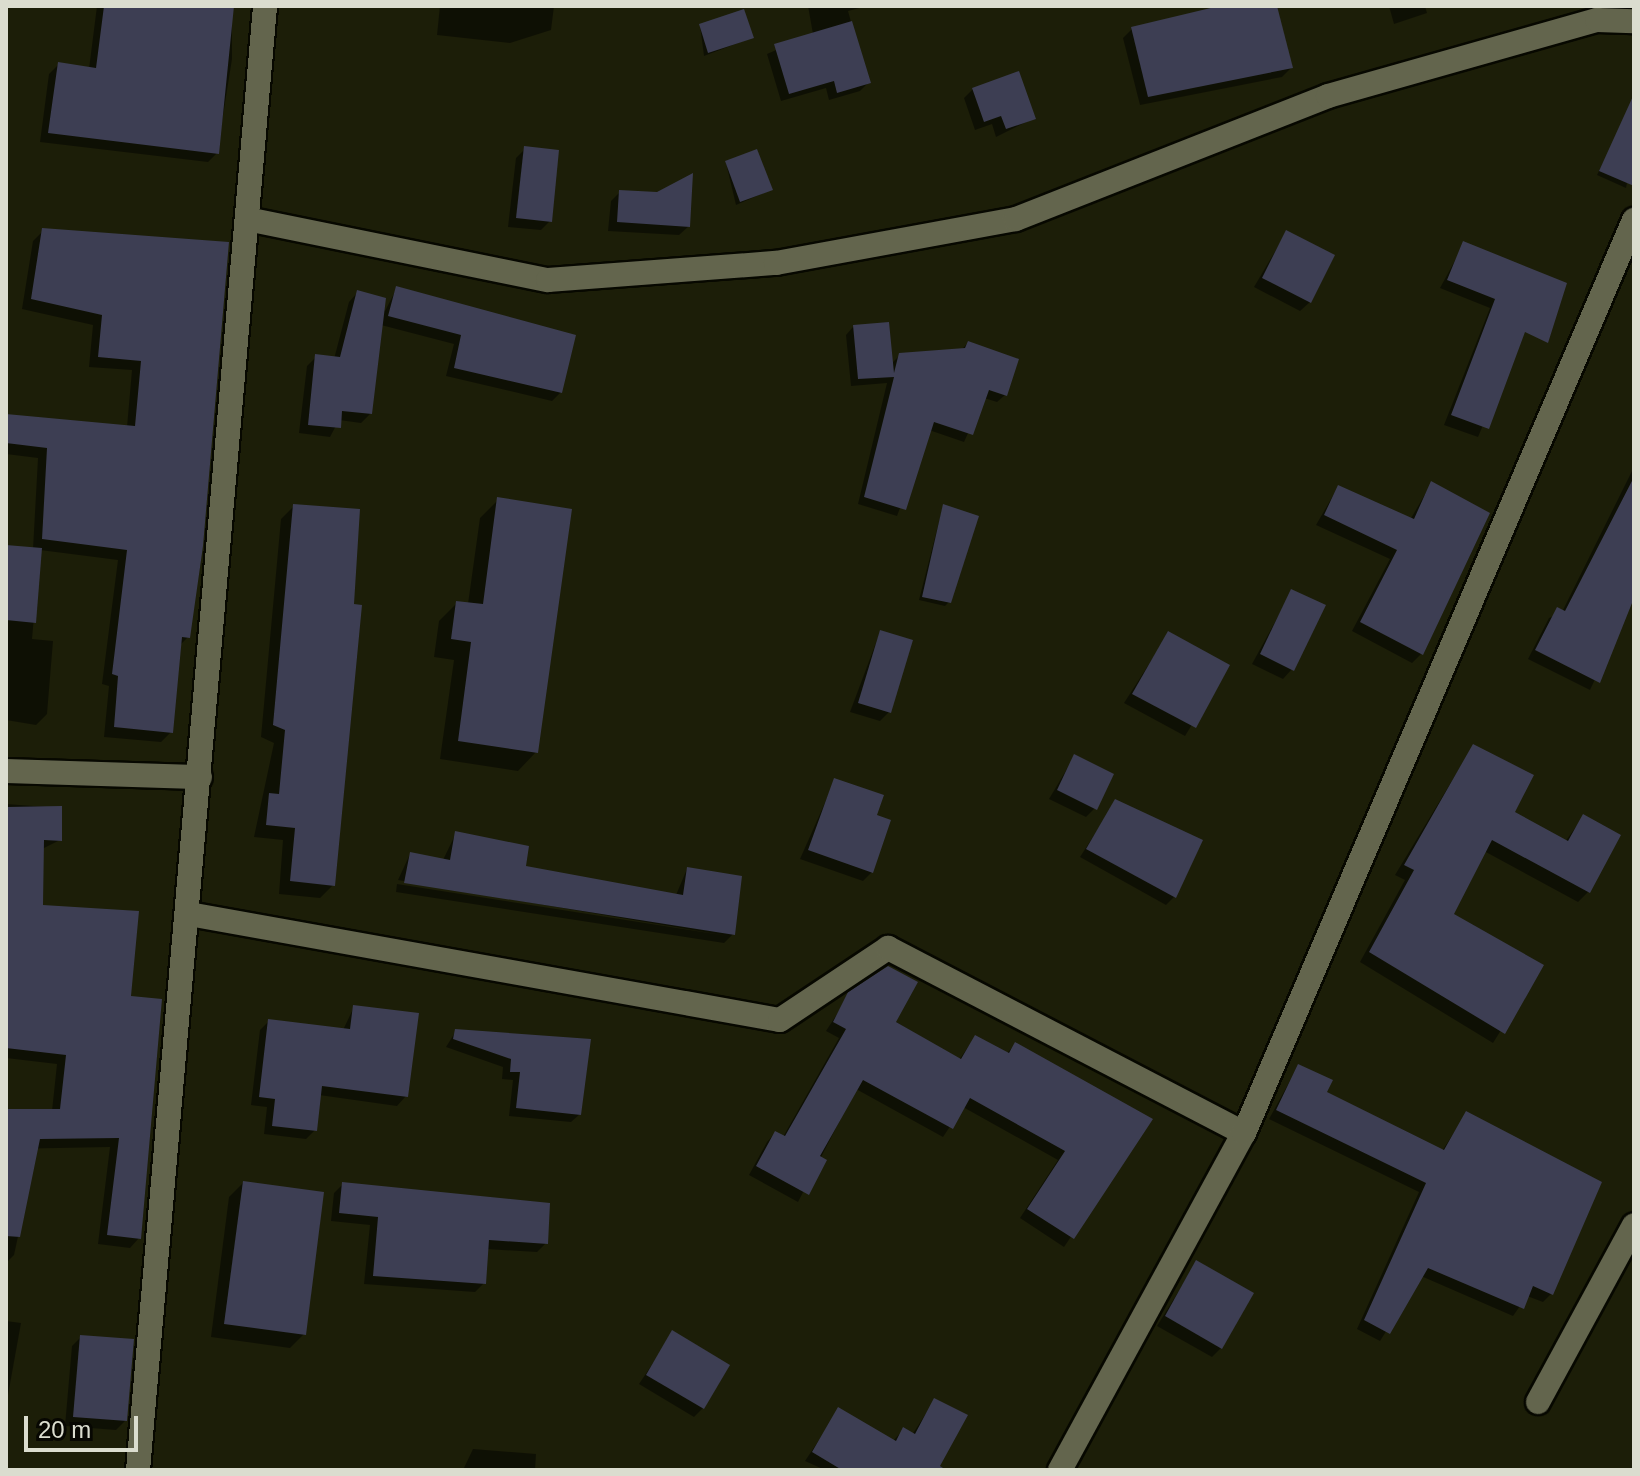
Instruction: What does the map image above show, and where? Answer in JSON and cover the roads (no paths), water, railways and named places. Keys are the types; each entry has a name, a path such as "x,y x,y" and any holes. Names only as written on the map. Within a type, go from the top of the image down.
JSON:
{"street":[{"path":"138,1470 189,914 265,6"},
{"path":"247,219 548,280 776,263 1016,219 1328,96 1597,20 1634,21"},
{"path":"1060,1470 1244,1133 1634,220"},
{"path":"6,771 200,777"},
{"path":"189,914 780,1020 888,948 1244,1133"},
{"path":"1538,1402 1634,1225"}]}
